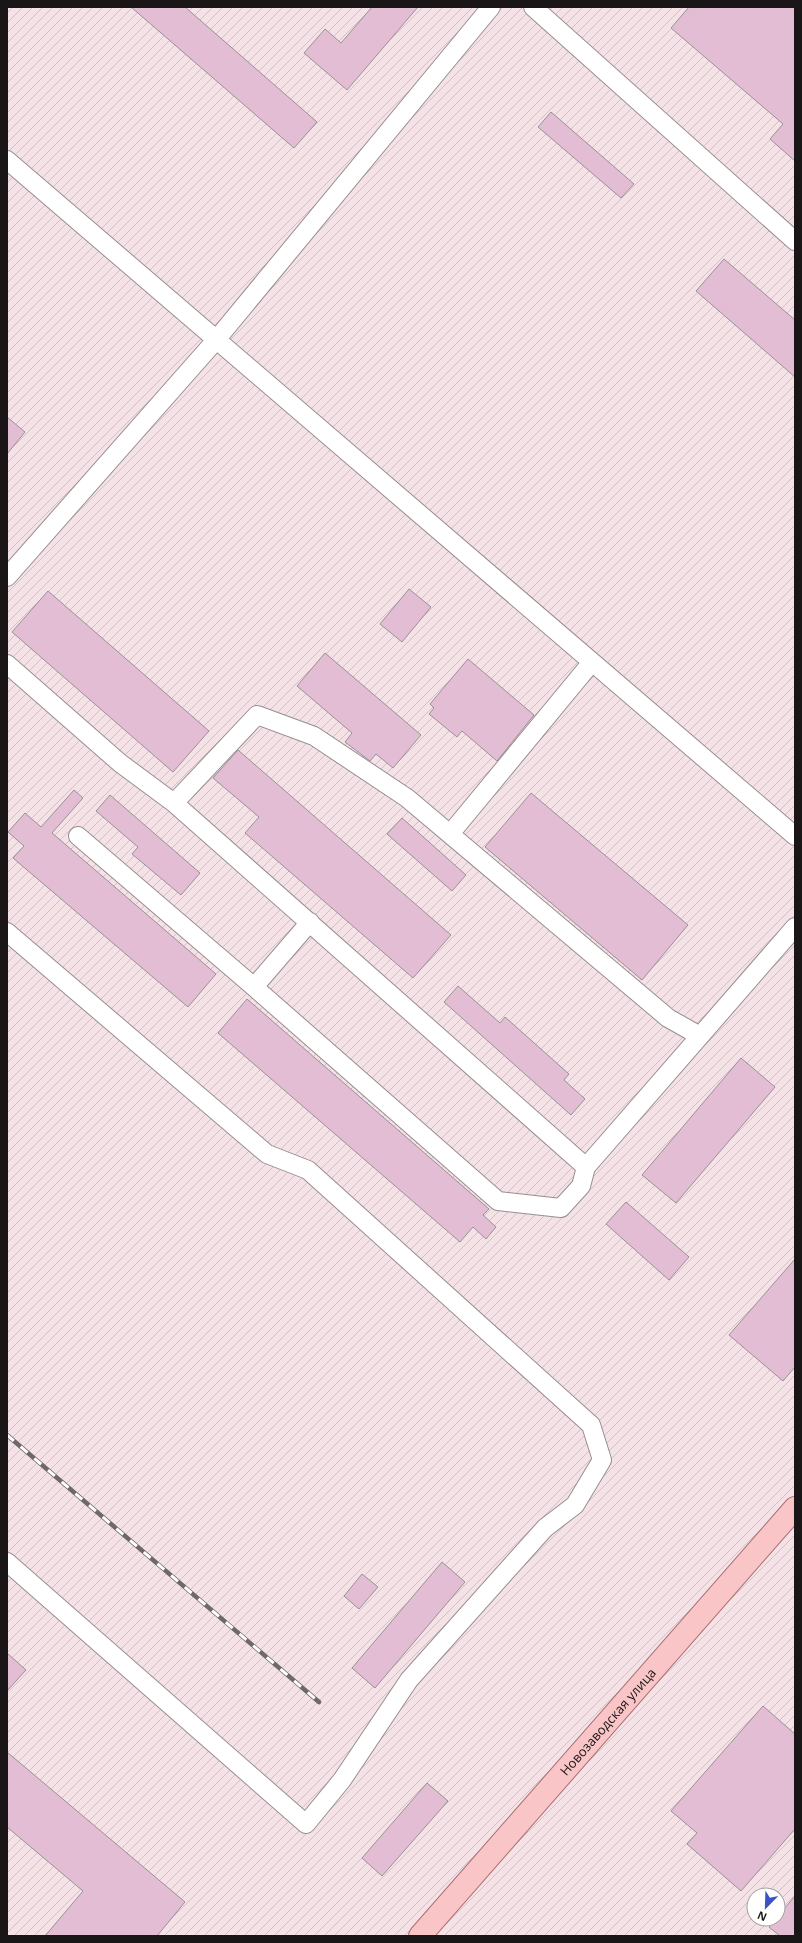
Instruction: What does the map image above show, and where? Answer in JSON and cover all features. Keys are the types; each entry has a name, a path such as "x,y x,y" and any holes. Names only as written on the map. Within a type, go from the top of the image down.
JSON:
{"main road":[{"name":"Новозаводская улица","path":"420,1936 795,1508"}],"lane":[{"path":"7,578 216,340 491,7"},
{"path":"533,7 795,241"},
{"path":"7,160 795,836"},
{"path":"450,834 592,662"},
{"path":"7,664 120,763 174,803 586,1167"},
{"path":"174,803 256,715 314,736 407,798 668,1018 700,1036"},
{"path":"78,836 254,987 498,1202 560,1208 581,1186 586,1167 795,927"},
{"path":"254,987 310,922"},
{"path":"7,932 267,1154 308,1170 591,1425 602,1460 575,1505 545,1528 408,1680 342,1780 306,1824 7,1562"}],"shaded area":[{"path":"7,7 795,7 795,1497 419,1936 7,1936"},
{"path":"795,1515 795,1936 425,1936"}],"building":[{"path":"131,7 185,7 317,122 294,148"},
{"path":"372,7 418,7 347,90 304,53 325,29 341,43"},
{"path":"689,7 795,7 795,161 770,139 783,124 671,28"},
{"path":"551,112 634,184 621,198 538,127"},
{"path":"724,259 795,320 795,377 696,291"},
{"path":"7,417 25,432 7,454"},
{"path":"409,589 431,607 402,642 380,624"},
{"path":"48,591 209,731 173,772 12,632"},
{"path":"325,653 421,735 393,768 376,754 370,761 345,742 352,733 297,686"},
{"path":"468,659 534,715 497,761 462,731 457,737 429,714 434,708 430,704"},
{"path":"238,750 451,935 413,978 245,833 259,817 213,778"},
{"path":"74,790 83,798 52,833 216,974 188,1007 13,858 24,846 8,832 25,813 41,827"},
{"path":"531,793 688,925 642,980 485,847"},
{"path":"110,795 200,873 181,895 132,854 138,847 96,811"},
{"path":"402,818 466,875 452,891 387,834"},
{"path":"458,986 500,1023 505,1017 569,1074 564,1080 585,1099 571,1115 444,1002"},
{"path":"247,999 489,1209 483,1215 496,1227 486,1239 473,1227 460,1242 218,1033"},
{"path":"741,1058 775,1087 676,1203 642,1175"},
{"path":"626,1202 689,1257 669,1280 606,1224"},
{"path":"795,1259 795,1367 783,1381 729,1335"},
{"path":"442,1562 465,1582 375,1688 352,1668"},
{"path":"362,1574 378,1587 359,1609 344,1596"},
{"path":"7,1653 26,1670 7,1691"},
{"path":"763,1706 795,1734 795,1829 741,1891 687,1844 697,1833 671,1811"},
{"path":"7,1752 185,1902 157,1936 45,1936 83,1891 7,1827"},
{"path":"427,1783 448,1801 382,1876 362,1858"},
{"path":"795,1896 795,1936 780,1936 769,1927 786,1927 786,1907"}],"railway":[{"path":"7,1435 319,1702"}]}
